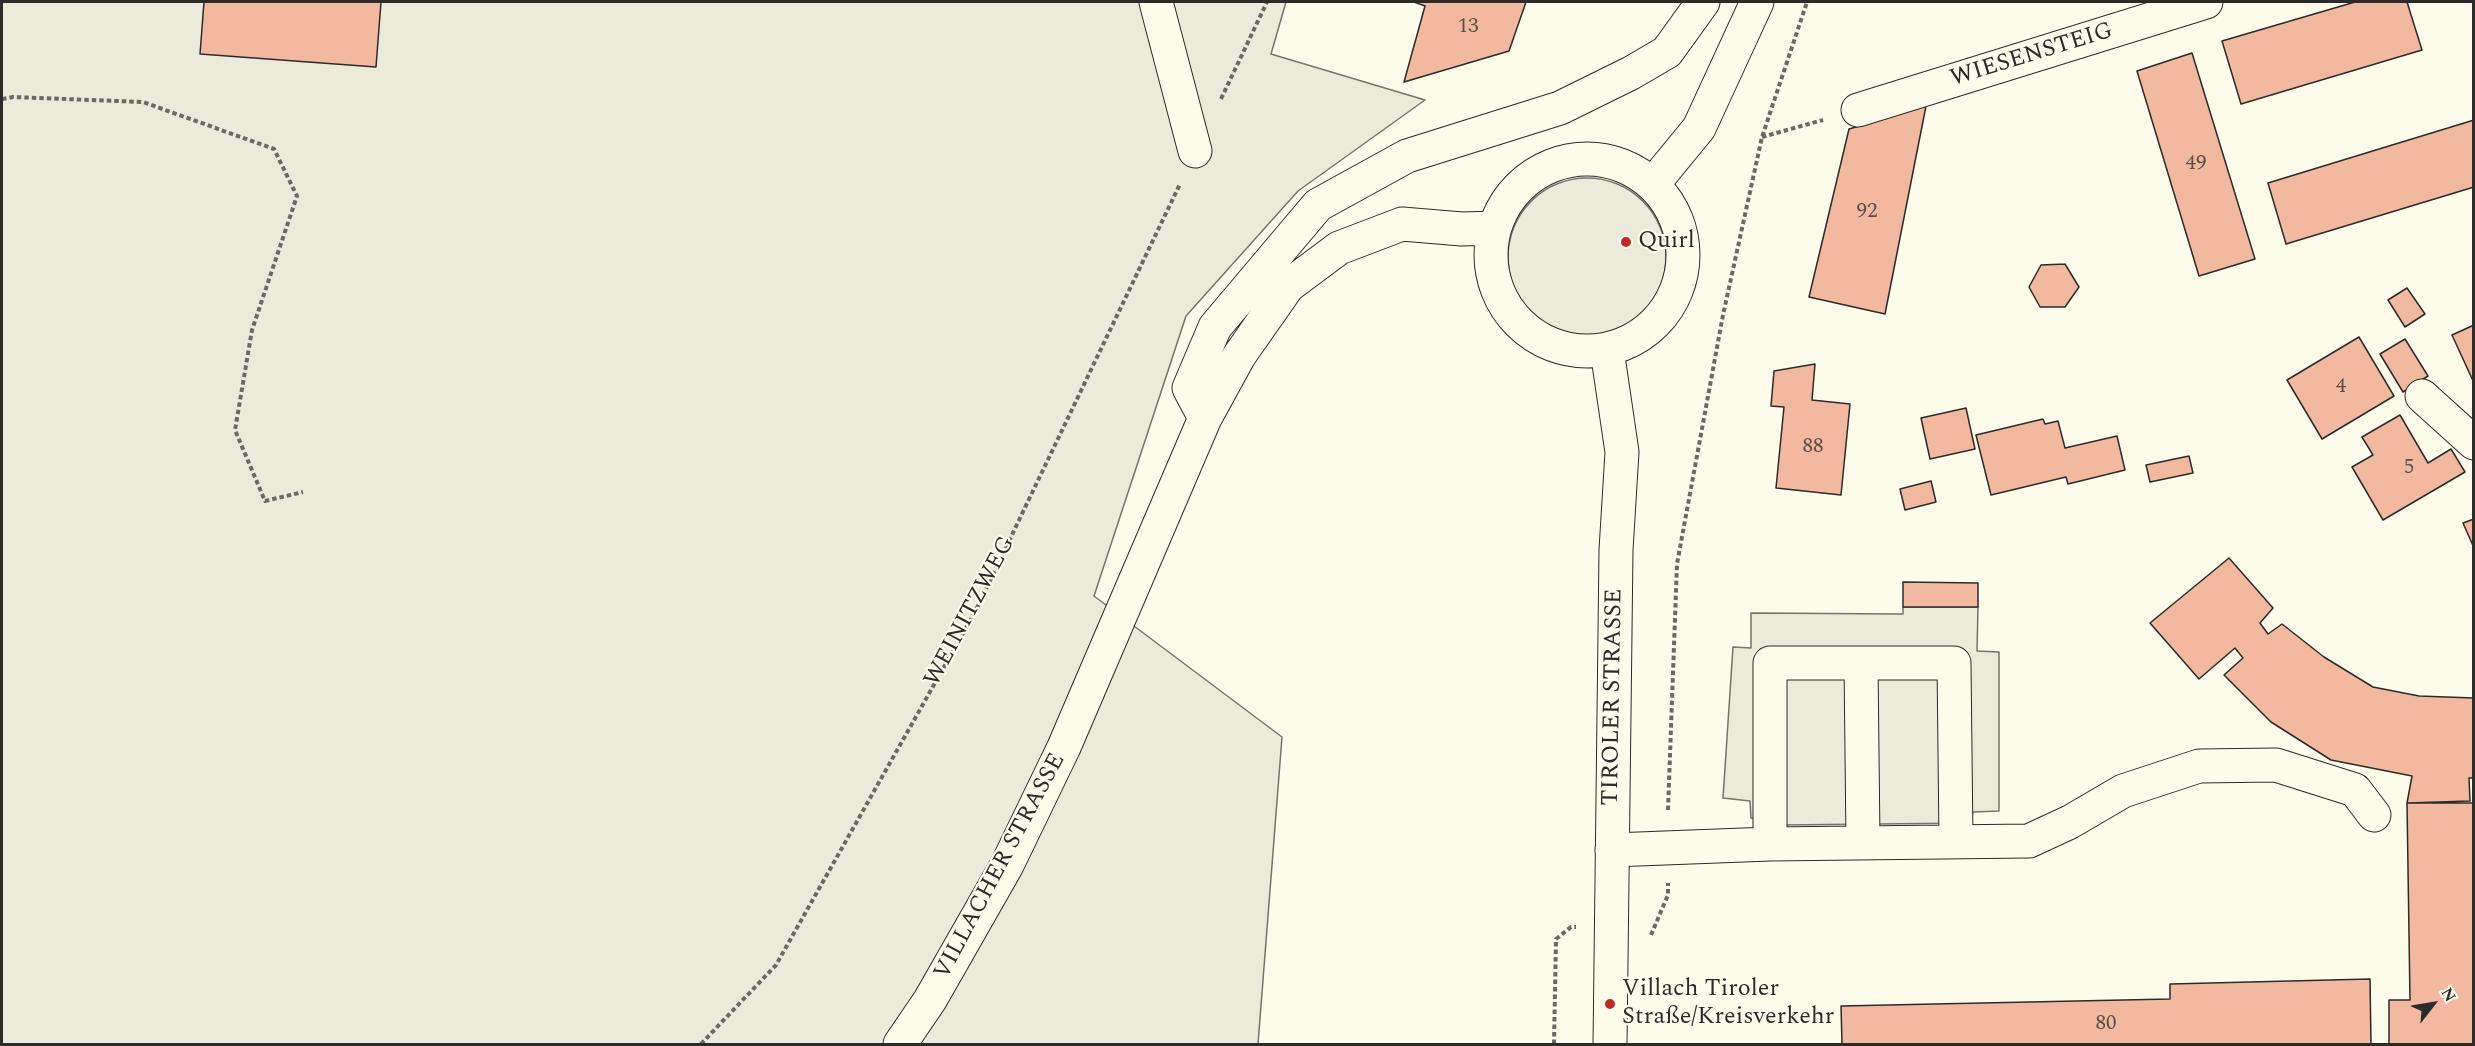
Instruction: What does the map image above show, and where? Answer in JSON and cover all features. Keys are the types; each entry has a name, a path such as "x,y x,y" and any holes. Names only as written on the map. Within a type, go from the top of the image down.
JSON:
{"main road":[{"path":"1156,2 1195,151"},
{"path":"1205,418 1189,388 1215,327 1318,205 1407,156 1560,108 1631,73 1667,52 1703,2"},
{"path":"1653,184 1699,128 1757,2"},
{"name":"WIESENSTEIG","path":"1858,110 2206,2"},
{"path":"1587,158 1605,160 1624,166 1653,184 1671,209 1680,228 1683,252 1682,272 1676,293 1660,318 1640,336 1607,350 1578,352 1551,345 1527,331 1512,316 1495,286 1490,260 1493,228 1507,199 1530,177 1555,164 1587,158"},
{"path":"1205,418 1239,356 1288,286 1339,248 1402,224 1462,229 1493,228"},
{"name":"TIROLER STRASSE","path":"1607,350 1623,452 1616,550 1610,1044"},
{"path":"2422,396 2474,444"},
{"name":"VILLACHER STRASSE","path":"900,1044 930,1000 1007,866 1092,685 1205,418"},
{"path":"1770,843 1770,663 1954,663 1956,842"},
{"path":"1861,663 1863,842"},
{"path":"1612,850 1770,843 2029,841 2070,822 2123,791 2199,766 2276,765 2355,790 2374,815"}],"path":[{"name":"WEINITZWEG","path":"700,1044 776,965 975,612 1267,2"},
{"path":"1668,793 1677,564 1723,315 1762,136 1807,2"},
{"path":"2,99 13,97 142,102 274,149 297,196 252,330 235,430 264,501 303,492"},
{"path":"1762,136 1803,125"},
{"path":"1649,940 1668,895"},
{"path":"1554,1044 1556,939 1572,927"}],"shaded area":[{"path":"2,2 1286,2 1271,54 1425,100 1298,191 1186,316 1094,596 1282,737 1258,1044 2,1044"},
{"path":"1587,178 1617,184 1643,201 1660,227 1666,257 1660,287 1643,313 1617,330 1587,336 1557,330 1531,313 1514,287 1508,257 1514,227 1531,201 1557,184"},
{"path":"1903,607 1978,607 1977,651 1999,652 1999,811 1973,812 1971,823 1781,825 1751,818 1750,801 1723,798 1733,647 1751,648 1751,613 1903,614"}],"building":[{"path":"204,2 381,2 376,67 200,54"},
{"path":"1414,2 1526,2 1509,51 1404,82 1425,6"},
{"path":"2355,2 2407,2 2422,50 2241,104 2222,41"},
{"path":"2192,53 2255,259 2199,276 2137,71"},
{"path":"1926,106 1885,314 1809,297 1849,129"},
{"path":"2474,120 2474,187 2286,244 2268,183"},
{"path":"2065,264 2079,287 2065,307 2040,307 2029,287 2041,265"},
{"path":"2407,288 2425,314 2405,327 2388,300"},
{"path":"2474,325 2474,383 2452,335"},
{"path":"2359,337 2394,396 2322,439 2287,380"},
{"path":"2405,339 2428,376 2403,392 2380,354"},
{"path":"1815,364 1812,400 1850,404 1841,495 1776,488 1784,407 1771,406 1774,371"},
{"path":"1966,408 1975,449 1930,459 1921,418"},
{"path":"2400,415 2428,463 2451,449 2465,472 2383,520 2352,467 2373,455 2362,437"},
{"path":"2043,419 2045,424 2058,421 2065,448 2117,436 2125,470 2068,484 2066,477 1991,495 1976,435"},
{"path":"2189,456 2193,473 2150,482 2146,465"},
{"path":"1931,481 1936,502 1905,510 1900,489"},
{"path":"2474,519 2474,548 2463,523"},
{"path":"2229,558 2273,608 2260,623 2268,634 2282,624 2324,657 2373,687 2419,696 2474,698 2474,778 2469,778 2470,801 2407,803 2412,776 2331,760 2271,722 2224,675 2243,658 2235,648 2199,679 2150,623"},
{"path":"1903,582 1978,583 1978,607 1903,607"},
{"path":"2407,803 2474,803 2474,1044 2389,1044 2389,1000 2410,1000"},
{"path":"2370,979 2371,1044 1842,1044 1841,1006 2170,999 2170,984"}],"place":[{"name":"Quirl","path":"1626,242"},
{"name":"Villach Tiroler Straße/Kreisverkehr","path":"1610,1004"}]}
